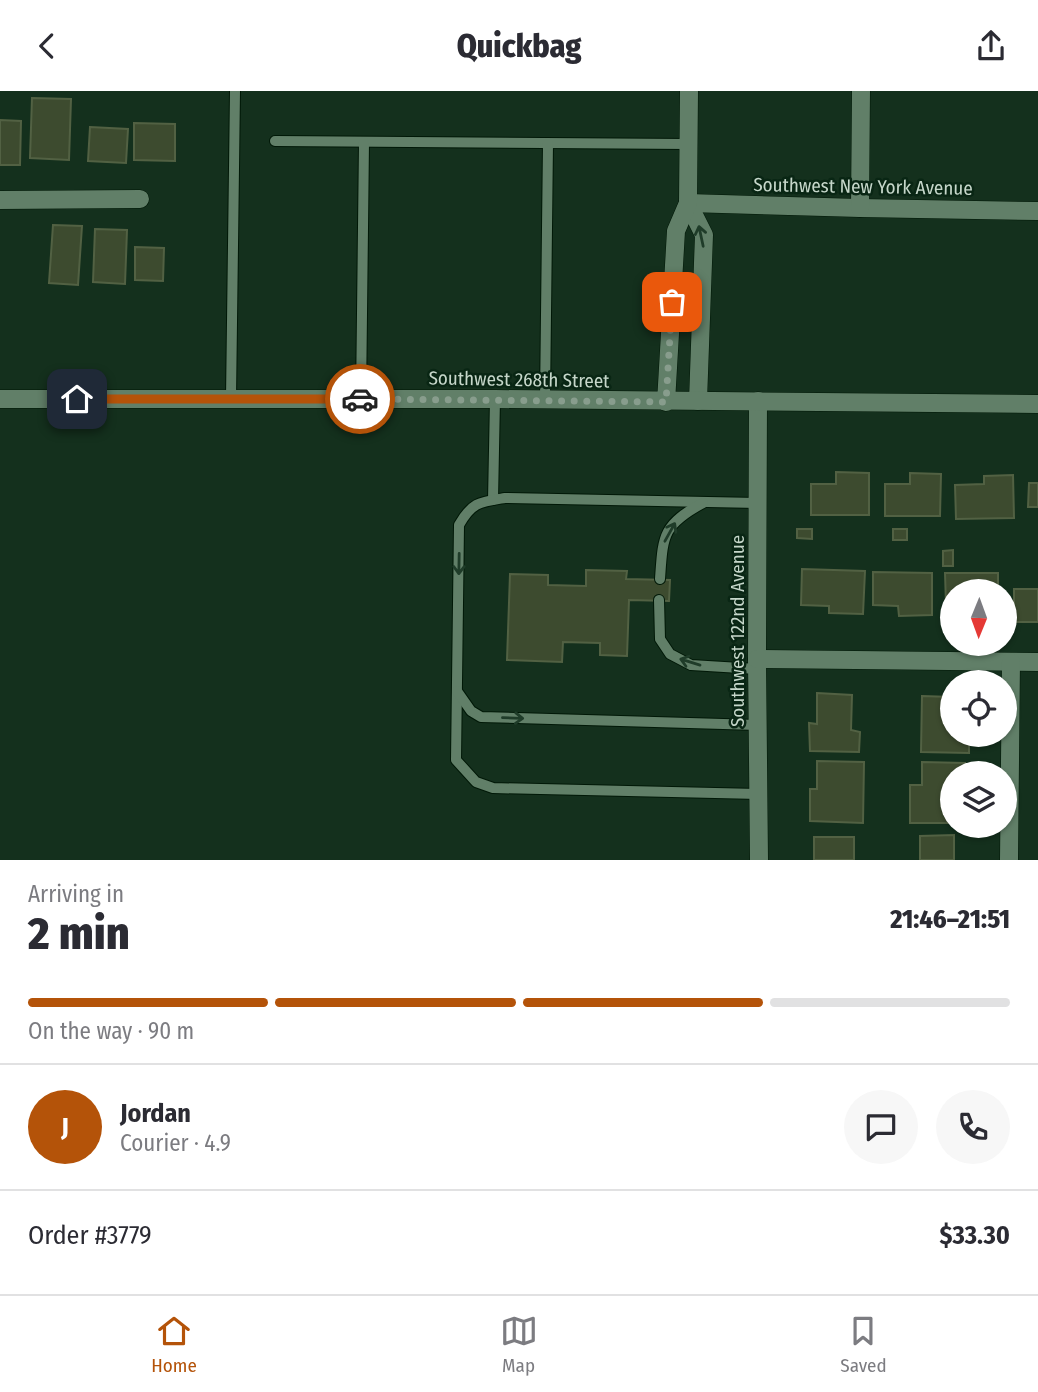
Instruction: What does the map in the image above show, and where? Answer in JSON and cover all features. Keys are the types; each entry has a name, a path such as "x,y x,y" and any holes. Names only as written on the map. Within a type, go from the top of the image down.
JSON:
{"street":[{"path":"666,402 676,231 688,203 690,91"},
{"path":"860,208 861,91"},
{"path":"0,200 140,199"},
{"path":"688,203 704,235 698,401"},
{"name":"Southwest New York Avenue","path":"688,203 1038,211"},
{"name":"Southwest 268th Street","path":"0,398 1038,404"},
{"name":"Southwest 122nd Avenue","path":"758,401 759,860"},
{"path":"1009,860 1011,662"},
{"path":"757,664 1038,662"}],"lane":[{"path":"232,399 235,91"},
{"path":"275,141 689,144"},
{"path":"361,399 364,142"},
{"path":"545,400 548,143"},
{"path":"493,500 495,399"},
{"path":"758,503 505,498 477,502 460,525 456,760 475,782 493,788 759,794"},
{"path":"660,579 663,545 670,526 706,502"},
{"path":"659,600 660,639 670,654 691,665 757,664"},
{"path":"457,691 471,711 481,717 758,725"}],"building":[{"path":"32,98 71,99 69,160 30,158"},
{"path":"0,120 21,121 20,165 0,165"},
{"path":"134,123 175,124 175,161 134,160"},
{"path":"90,127 128,129 126,163 88,161"},
{"path":"53,225 82,226 78,285 49,283"},
{"path":"95,229 127,230 125,284 93,282"},
{"path":"135,247 164,248 163,281 135,280"},
{"path":"836,472 869,473 869,515 811,515 811,484 836,484"},
{"path":"910,473 941,474 940,516 885,516 885,484 910,484"},
{"path":"1013,475 1014,518 956,519 955,485 984,484 984,476"},
{"path":"1029,483 1038,483 1038,507 1028,507"},
{"path":"797,529 812,529 812,539 797,538"},
{"path":"893,529 907,529 907,540 893,540"},
{"path":"953,550 953,566 943,566 943,551"},
{"path":"802,569 865,571 863,614 829,613 829,606 801,605"},
{"path":"586,570 627,571 626,579 670,580 669,601 629,600 627,656 600,655 600,643 563,642 562,662 507,660 510,574 548,575 548,585 586,586"},
{"path":"873,572 932,573 932,615 899,616 898,606 873,605"},
{"path":"945,573 998,573 998,579 945,579"},
{"path":"1017,589 1038,589 1038,622 1017,622"},
{"path":"817,693 852,695 851,730 860,732 859,752 810,751 809,723 817,724"},
{"path":"922,696 940,697 940,747 969,747 969,753 921,752"},
{"path":"817,761 864,762 863,823 810,821 810,789 817,789"},
{"path":"922,762 940,762 940,823 910,823 910,785 922,785"},
{"path":"920,836 954,838 954,860 920,860"},
{"path":"814,837 854,837 854,860 814,860"}],"way so far":[{"path":"360,399 666,402 672,302"}],"route":[{"path":"77,399 360,399"}]}
